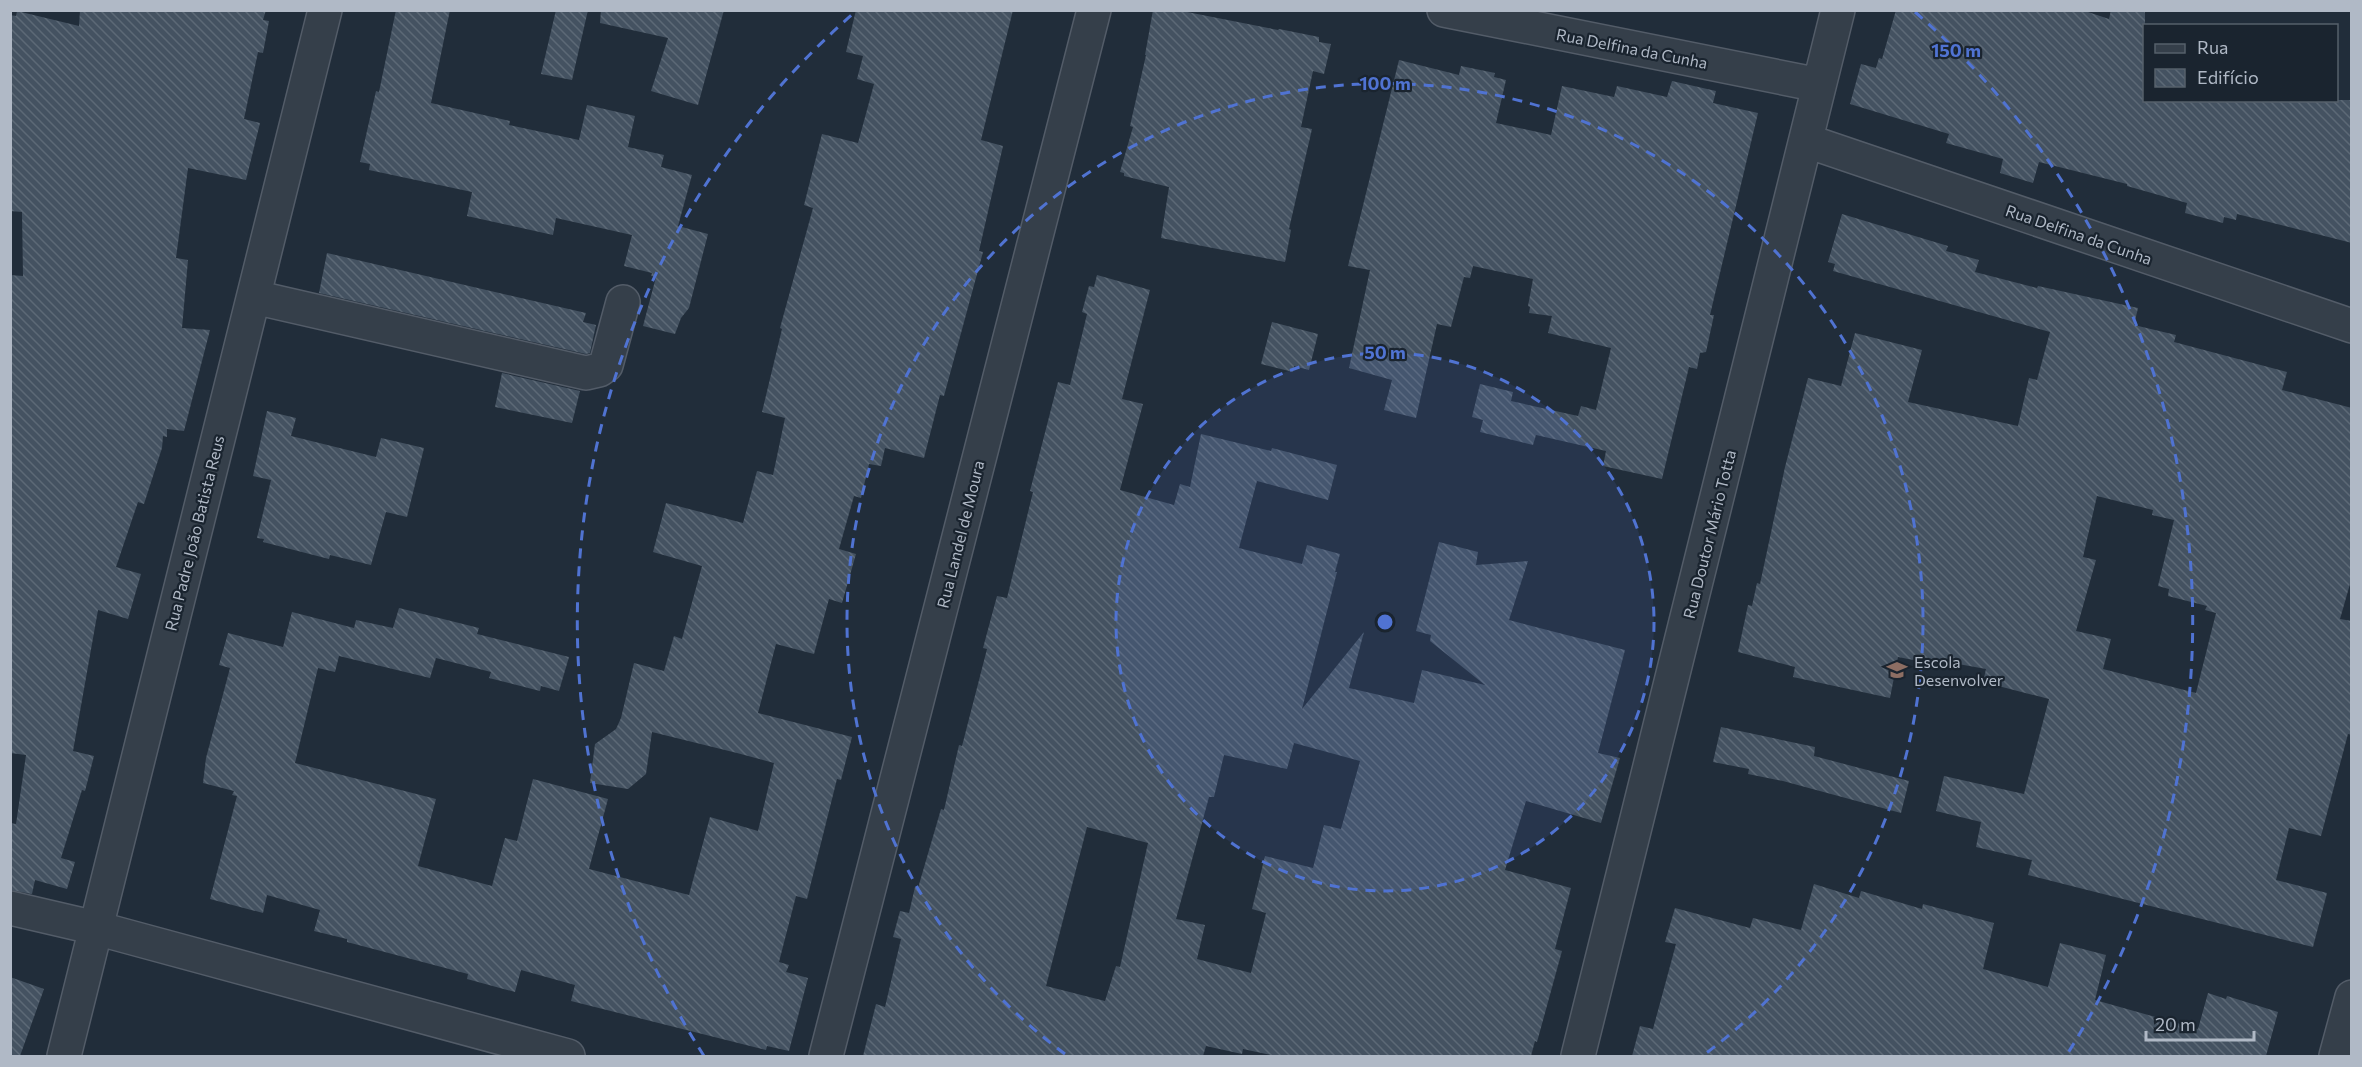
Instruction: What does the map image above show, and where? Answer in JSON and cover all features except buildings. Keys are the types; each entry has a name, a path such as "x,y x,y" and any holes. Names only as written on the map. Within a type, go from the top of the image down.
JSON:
{"street":[{"name":"Rua Padre João Batista Reus","path":"64,1056 325,10"},
{"name":"Rua Landel de Moura","path":"826,1056 1094,10"},
{"name":"Rua Delfina da Cunha","path":"1444,10 1819,85"},
{"name":"Rua Doutor Mário Totta","path":"1578,1056 1838,10"},
{"name":"Rua Delfina da Cunha","path":"1807,141 2352,326"},
{"path":"254,297 586,373 606,365 623,302"},
{"path":"10,908 96,927 568,1056"},
{"path":"2336,1056 2352,997"}],"place":[{"name":"Escola Desenvolver","path":"1897,670"}]}
